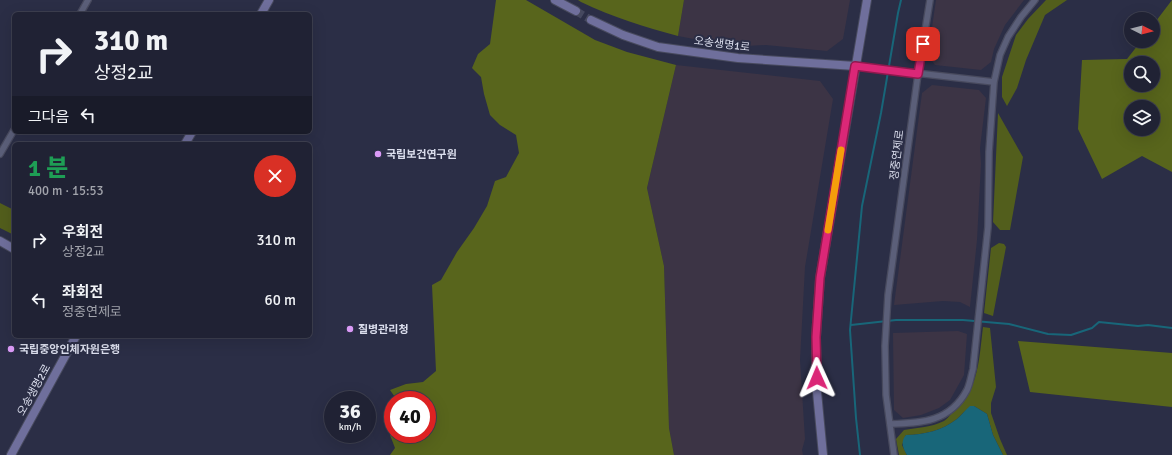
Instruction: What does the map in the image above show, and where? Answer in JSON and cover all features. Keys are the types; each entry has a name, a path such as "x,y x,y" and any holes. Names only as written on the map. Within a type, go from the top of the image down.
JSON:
{"street":[{"path":"81,12 88,0"},
{"path":"262,12 269,0"},
{"path":"556,0 576,11"},
{"path":"823,455 817,392 816,337 820,278 867,0"},
{"name":"정중연제로","path":"890,424 886,395 885,346 888,295 915,73 930,0"},
{"path":"894,455 890,424 920,423 935,419 948,412 959,402 967,389 971,376 988,227 989,152 994,82 1000,55 1008,37 1020,17 1035,0"},
{"name":"오송생명1로","path":"591,20 623,35 658,47 738,58 855,66"},
{"path":"855,66 994,82"},
{"path":"0,154 12,133"},
{"path":"0,241 12,248"},
{"name":"오송생명2로","path":"11,455 75,338"}],"shaded area":[{"path":"684,0 850,0 843,39 827,51 766,45 746,46 720,44 678,36"},
{"path":"936,0 1024,0 1005,25 994,49 991,62 981,70 935,65 928,55"},
{"path":"676,65 820,81 833,99 805,267 800,360 805,439 802,450 803,455 674,455 669,428 664,266 647,188"},
{"path":"932,85 979,90 986,98 980,148 981,164 977,240 970,307 960,302 943,301 894,305 922,93"},
{"path":"958,331 967,334 964,375 950,400 939,408 921,415 903,418 894,410 893,333"}],"green space":[{"path":"496,0 526,0 595,40 627,52 676,65 647,188 664,266 669,428 674,455 390,455 395,448 393,443 436,443 436,391 390,390 406,384 423,382 436,371 432,285 441,280 487,206 495,181 506,177 519,153 516,135 500,125 490,115 481,77 472,68 478,54 490,44"},
{"path":"578,0 684,0 678,36 617,17"},
{"path":"1046,0 1067,0 1045,15 1026,60 1017,88 1007,106 1002,97 1002,77 1016,35 1028,19"},
{"path":"1172,0 1172,172 1142,156 1102,179 1078,129 1082,60 1124,59 1124,92 1160,92 1160,56 1129,56 1136,48 1160,48 1160,16"},
{"path":"998,113 1023,157 1010,230 1000,230 993,222"},
{"path":"0,203 12,209 12,234 0,228"},
{"path":"999,243 1004,244 1006,247 993,316 984,313 991,248"},
{"path":"983,327 990,328 996,387 991,403 991,413 1007,455 1003,455 993,435 987,414 974,406 966,410 952,423 939,429 926,433 906,435 902,445 907,455 899,455 896,439 904,430 929,426 944,421 962,403 968,394 973,384 979,362"},
{"path":"1018,341 1172,353 1172,407 1030,392"}],"water":[{"path":"970,406 974,406 987,414 993,435 1003,455 907,455 903,447 903,440 906,435 926,433 946,426 957,419"}],"waterway":[{"path":"860,455 850,330 862,206 881,113 901,0"},
{"path":"851,325 896,320 963,320 1009,324 1048,334 1071,335 1092,328 1099,322 1172,328"}],"tunnel":[{"path":"576,11 591,20"}],"slow traffic":[{"path":"828,230 841,150"}],"place":[{"name":"국립보건연구원","path":"378,154"},
{"name":"질병관리청","path":"350,329"},
{"name":"국립중앙인체자원은행","path":"11,349"}],"route":[{"path":"817,378 816,337 820,278 855,66 918,74 923,44"}]}
